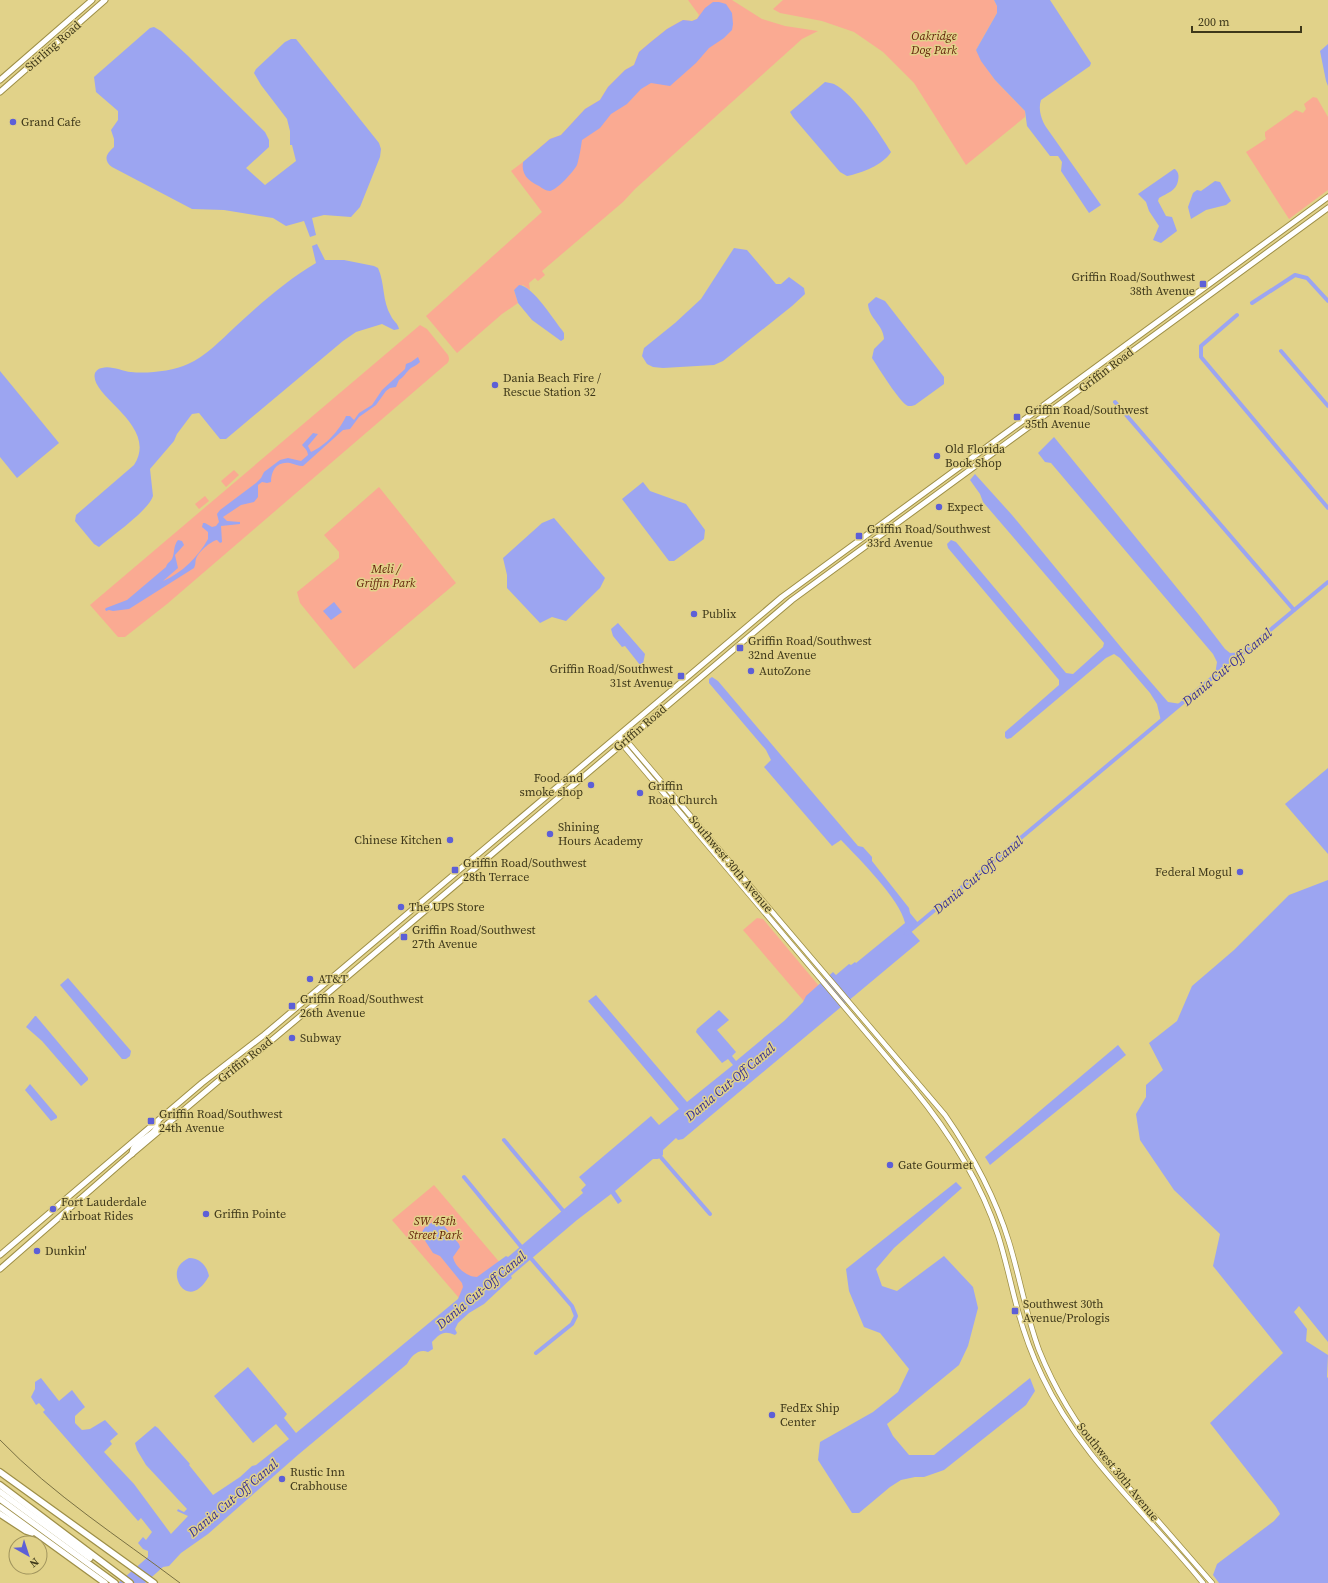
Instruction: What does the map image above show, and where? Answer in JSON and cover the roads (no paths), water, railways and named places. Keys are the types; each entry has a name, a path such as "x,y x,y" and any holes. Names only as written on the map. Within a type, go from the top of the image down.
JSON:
{"highway":[{"path":"0,1472 154,1583"},
{"path":"0,1485 116,1579"},
{"path":"0,1492 116,1579 130,1583"},
{"path":"0,1499 124,1583"},
{"path":"0,1507 105,1583"},
{"path":"0,1514 26,1531 37,1534"}],"main road":[{"name":"Stirling Road","path":"0,80 92,0"},
{"path":"94,10 98,0"},
{"name":"Stirling Road","path":"0,92 105,0"},
{"name":"Griffin Road","path":"0,1255 158,1122 184,1098 264,1036 761,615 842,552 1328,196"},
{"name":"Griffin Road","path":"0,1269 223,1077 264,1046 750,635 818,580 1328,208"},
{"path":"834,569 835,562 842,552"},
{"path":"818,580 825,571 826,565"},
{"path":"750,635 752,626 761,615"},
{"name":"Southwest 30th Avenue","path":"618,736 626,740 940,1110 960,1137 979,1171 996,1207 1012,1254 1024,1306 1038,1346 1066,1406 1105,1460 1212,1583"},
{"name":"Southwest 30th Avenue","path":"618,736 622,744 929,1108 950,1136 970,1169 996,1229 1006,1260 1018,1312 1034,1358 1048,1388 1068,1422 1103,1470 1203,1583"},
{"path":"378,950 384,934"},
{"path":"368,959 374,942"},
{"path":"165,1126 167,1118 182,1105 184,1098"},
{"path":"132,1154 134,1148 156,1129 158,1122"},
{"path":"1184,1561 1189,1557"}],"water":[{"path":"994,0 1050,0 1091,63 1090,66 1041,100 1040,107 1041,117 1046,127 1101,205 1089,213 1061,171 1062,162 1058,156 1050,156 1027,126 1025,111 995,80 981,61 976,50 997,13 997,6"},
{"path":"713,2 726,4 732,13 732,30 724,38 709,48 696,63 670,86 651,83 641,89 627,104 611,114 600,128 582,140 577,165 569,176 553,190 547,190 535,184 526,177 523,170 523,162 550,139 561,135 585,109 600,100 608,87 625,70 634,65 639,52 667,29 683,20 692,21 697,19 705,8"},
{"path":"154,27 161,31 187,55 265,132 269,140 269,147 246,168 265,185 296,161 292,145 290,145 290,131 287,119 261,85 254,73 256,69 285,42 291,39 296,39 379,143 381,149 380,157 360,207 351,217 324,215 312,218 316,235 310,237 304,221 286,226 273,218 224,210 192,209 112,167 107,162 107,155 114,147 114,139 111,130 118,120 118,111 96,92 94,77 150,28"},
{"path":"1328,44 1328,86 1320,51"},
{"path":"825,82 834,84 850,96 866,115 886,144 891,152 878,165 865,171 847,176 840,172 793,117 790,112"},
{"path":"1174,169 1178,175 1177,184 1171,191 1159,198 1158,201 1166,216 1172,217 1177,231 1161,243 1153,240 1159,226 1149,211 1146,202 1138,194"},
{"path":"1215,181 1220,182 1231,201 1226,205 1206,210 1191,219 1188,207 1193,193 1197,190 1201,191"},
{"path":"317,244 325,260 344,260 378,268 388,310 399,329 394,330 382,324 356,332 343,341 226,439 220,439 199,413 192,414 177,434 174,441 150,469 153,496 150,502 137,516 99,547 94,544 75,521 76,515 134,465 140,451 138,437 131,424 102,391 96,382 95,372 100,368 109,367 131,372 145,373 175,368 195,361 274,293 316,263 312,246"},
{"path":"734,248 747,250 776,284 781,284 789,277 804,288 805,294 723,361 714,365 663,368 653,367 647,364 642,356 644,348 675,323 701,299"},
{"path":"519,285 530,291 542,304 564,333 564,339 561,341 532,320 518,303 514,290"},
{"path":"876,297 885,301 944,377 944,384 914,405 908,406 904,403 889,384 872,358 874,349 884,339 881,329 871,314 868,304"},
{"path":"418,357 420,362 411,368 399,380 396,387 390,388 386,391 376,405 359,417 350,429 343,430 303,466 290,463 282,463 278,465 272,474 271,482 262,482 258,485 258,497 254,502 241,505 223,517 227,521 240,522 240,524 221,526 222,542 220,543 217,540 211,542 205,547 197,556 194,568 129,609 106,611 106,608 127,600 166,567 172,559 175,545 178,540 182,541 184,545 175,555 178,568 163,581 177,574 189,564 208,539 208,532 202,527 203,523 212,527 216,526 219,522 217,514 220,510 256,483 264,472 280,460 288,458 301,461 308,455 302,445 313,433 318,434 308,446 311,452 322,446 336,432 346,416 350,416 354,420 359,413 372,405 382,390 405,369 406,364"},
{"path":"0,371 59,443 17,478 0,457"},
{"path":"1054,437 1225,649 1230,653 1243,652 1215,675 1217,662 1213,654 1051,463 1045,462 1038,453"},
{"path":"975,474 1012,515 1168,702 1181,704 1161,721 1157,704 1150,693 1120,658 1114,654 1106,658 1011,738 1007,739 1005,737 1005,732 1059,685 1059,680 948,548 947,544 951,540 956,542 1066,673 1073,674 1103,647 1104,643 983,502 980,494 970,480"},
{"path":"643,482 650,491 686,504 705,530 704,539 674,561 669,561 622,499"},
{"path":"554,518 605,578 600,588 566,621 552,617 540,623 507,588 507,575 503,558 542,523"},
{"path":"334,602 342,612 331,620 323,611"},
{"path":"618,623 645,654 643,664 640,665 625,646 622,647 613,636 611,629"},
{"path":"712,677 718,681 858,846 863,847 872,857 872,861 909,908 910,913 919,924 911,931 920,941 683,1139 678,1140 676,1138 663,1150 663,1155 658,1159 653,1159 615,1191 622,1201 618,1204 611,1194 577,1220 511,1276 512,1278 484,1304 469,1313 458,1323 455,1329 457,1333 455,1335 447,1333 442,1334 432,1342 433,1349 428,1352 418,1352 407,1364 299,1454 208,1534 181,1553 169,1566 163,1567 145,1583 118,1583 148,1557 148,1551 143,1549 138,1543 143,1537 146,1540 152,1532 141,1518 138,1521 43,1412 45,1410 39,1403 36,1405 31,1397 35,1389 35,1382 41,1378 59,1401 72,1390 85,1407 75,1416 75,1423 82,1430 90,1429 105,1420 118,1434 110,1441 112,1444 104,1452 134,1484 171,1534 188,1516 177,1511 178,1509 184,1512 187,1509 146,1465 137,1450 135,1443 155,1426 190,1464 189,1465 213,1495 240,1477 252,1466 256,1465 289,1439 276,1424 253,1443 214,1396 248,1367 287,1414 284,1418 296,1433 458,1299 463,1287 462,1283 440,1256 433,1253 422,1236 422,1232 427,1225 440,1221 459,1244 460,1247 453,1257 454,1261 462,1271 473,1277 477,1277 506,1256 508,1257 583,1193 581,1190 586,1185 579,1177 651,1116 659,1125 679,1109 588,1001 596,995 687,1102 733,1065 728,1059 722,1063 696,1032 697,1029 719,1010 729,1020 717,1030 736,1052 732,1056 736,1061 784,1021 803,1002 806,996 833,972 836,975 849,964 851,965 855,962 856,963 905,923 902,913 887,891 868,868 841,840 832,846 764,767 771,760 766,750 709,683 709,679"},
{"path":"1328,768 1328,854 1285,804"},
{"path":"1328,880 1328,1342 1299,1306 1294,1312 1307,1329 1306,1341 1328,1355 1328,1583 1219,1583 1213,1575 1217,1564 1274,1521 1280,1514 1210,1423 1283,1353 1213,1266 1220,1234 1174,1190 1140,1140 1136,1114 1146,1097 1146,1085 1163,1070 1149,1043 1177,1021 1192,986 1234,950 1289,895"},
{"path":"68,978 131,1051 130,1056 126,1059 122,1059 60,985"},
{"path":"35,1016 88,1078 88,1080 81,1086 42,1041 26,1027"},
{"path":"1118,1045 1126,1055 990,1165 985,1157"},
{"path":"30,1084 57,1116 57,1118 51,1121 25,1090"},
{"path":"956,1182 962,1188 894,1248 876,1269 882,1286 897,1291 944,1256 973,1287 978,1308 968,1346 959,1365 887,1424 893,1436 909,1455 934,1455 1030,1378 1035,1391 1026,1405 944,1470 924,1477 901,1480 890,1487 859,1513 852,1513 818,1460 820,1442 873,1412 898,1392 909,1369 880,1333 864,1327 849,1291 846,1269"},
{"path":"189,1258 200,1261 207,1269 209,1276 202,1286 195,1291 184,1289 177,1278 179,1266"}],"waterway":[{"path":"1252,303 1295,275 1307,278 1328,301"},
{"path":"1237,315 1201,346 1201,357 1328,508"},
{"path":"1281,351 1328,406"},
{"path":"1115,402 1294,610"},
{"name":"Dania Cut-Off Canal","path":"1239,656 1328,582"},
{"name":"Dania Cut-Off Canal","path":"906,934 1218,673"},
{"path":"504,1140 565,1213"},
{"path":"658,1154 710,1214"},
{"path":"464,1177 523,1249"},
{"path":"529,1256 572,1306 576,1316 572,1324 536,1353"}],"railway":[{"path":"0,1440 20,1460 64,1497 180,1583"}],"place":[{"name":"Grand Cafe","path":"13,122"},
{"name":"Griffin Road/Southwest 38th Avenue","path":"1203,284"},
{"name":"Dania Beach Fire / Rescue Station 32","path":"495,385"},
{"name":"Griffin Road/Southwest 35th Avenue","path":"1017,417"},
{"name":"Old Florida Book Shop","path":"937,456"},
{"name":"Expect","path":"939,507"},
{"name":"Griffin Road/Southwest 33rd Avenue","path":"859,536"},
{"name":"Publix","path":"694,614"},
{"name":"Griffin Road/Southwest 32nd Avenue","path":"740,648"},
{"name":"AutoZone","path":"751,671"},
{"name":"Griffin Road/Southwest 31st Avenue","path":"681,676"},
{"name":"Food and smoke shop","path":"591,785"},
{"name":"Griffin Road Church","path":"640,793"},
{"name":"Shining Hours Academy","path":"550,834"},
{"name":"Chinese Kitchen","path":"450,840"},
{"name":"Griffin Road/Southwest 28th Terrace","path":"455,870"},
{"name":"Federal Mogul","path":"1240,872"},
{"name":"The UPS Store","path":"401,907"},
{"name":"Griffin Road/Southwest 27th Avenue","path":"404,937"},
{"name":"AT&T","path":"310,979"},
{"name":"Griffin Road/Southwest 26th Avenue","path":"292,1006"},
{"name":"Subway","path":"292,1038"},
{"name":"Griffin Road/Southwest 24th Avenue","path":"151,1121"},
{"name":"Gate Gourmet","path":"890,1165"},
{"name":"Fort Lauderdale Airboat Rides","path":"53,1209"},
{"name":"Griffin Pointe","path":"206,1214"},
{"name":"Dunkin'","path":"37,1251"},
{"name":"Southwest 30th Avenue/Prologis","path":"1015,1311"},
{"name":"FedEx Ship Center","path":"772,1415"},
{"name":"Rustic Inn Crabhouse","path":"282,1479"}],"park label":[{"name":"Oakridge Dog Park","path":"934,43"},
{"name":"Meli / Griffin Park","path":"386,576"},
{"name":"SW 45th Street Park","path":"435,1228"}]}
